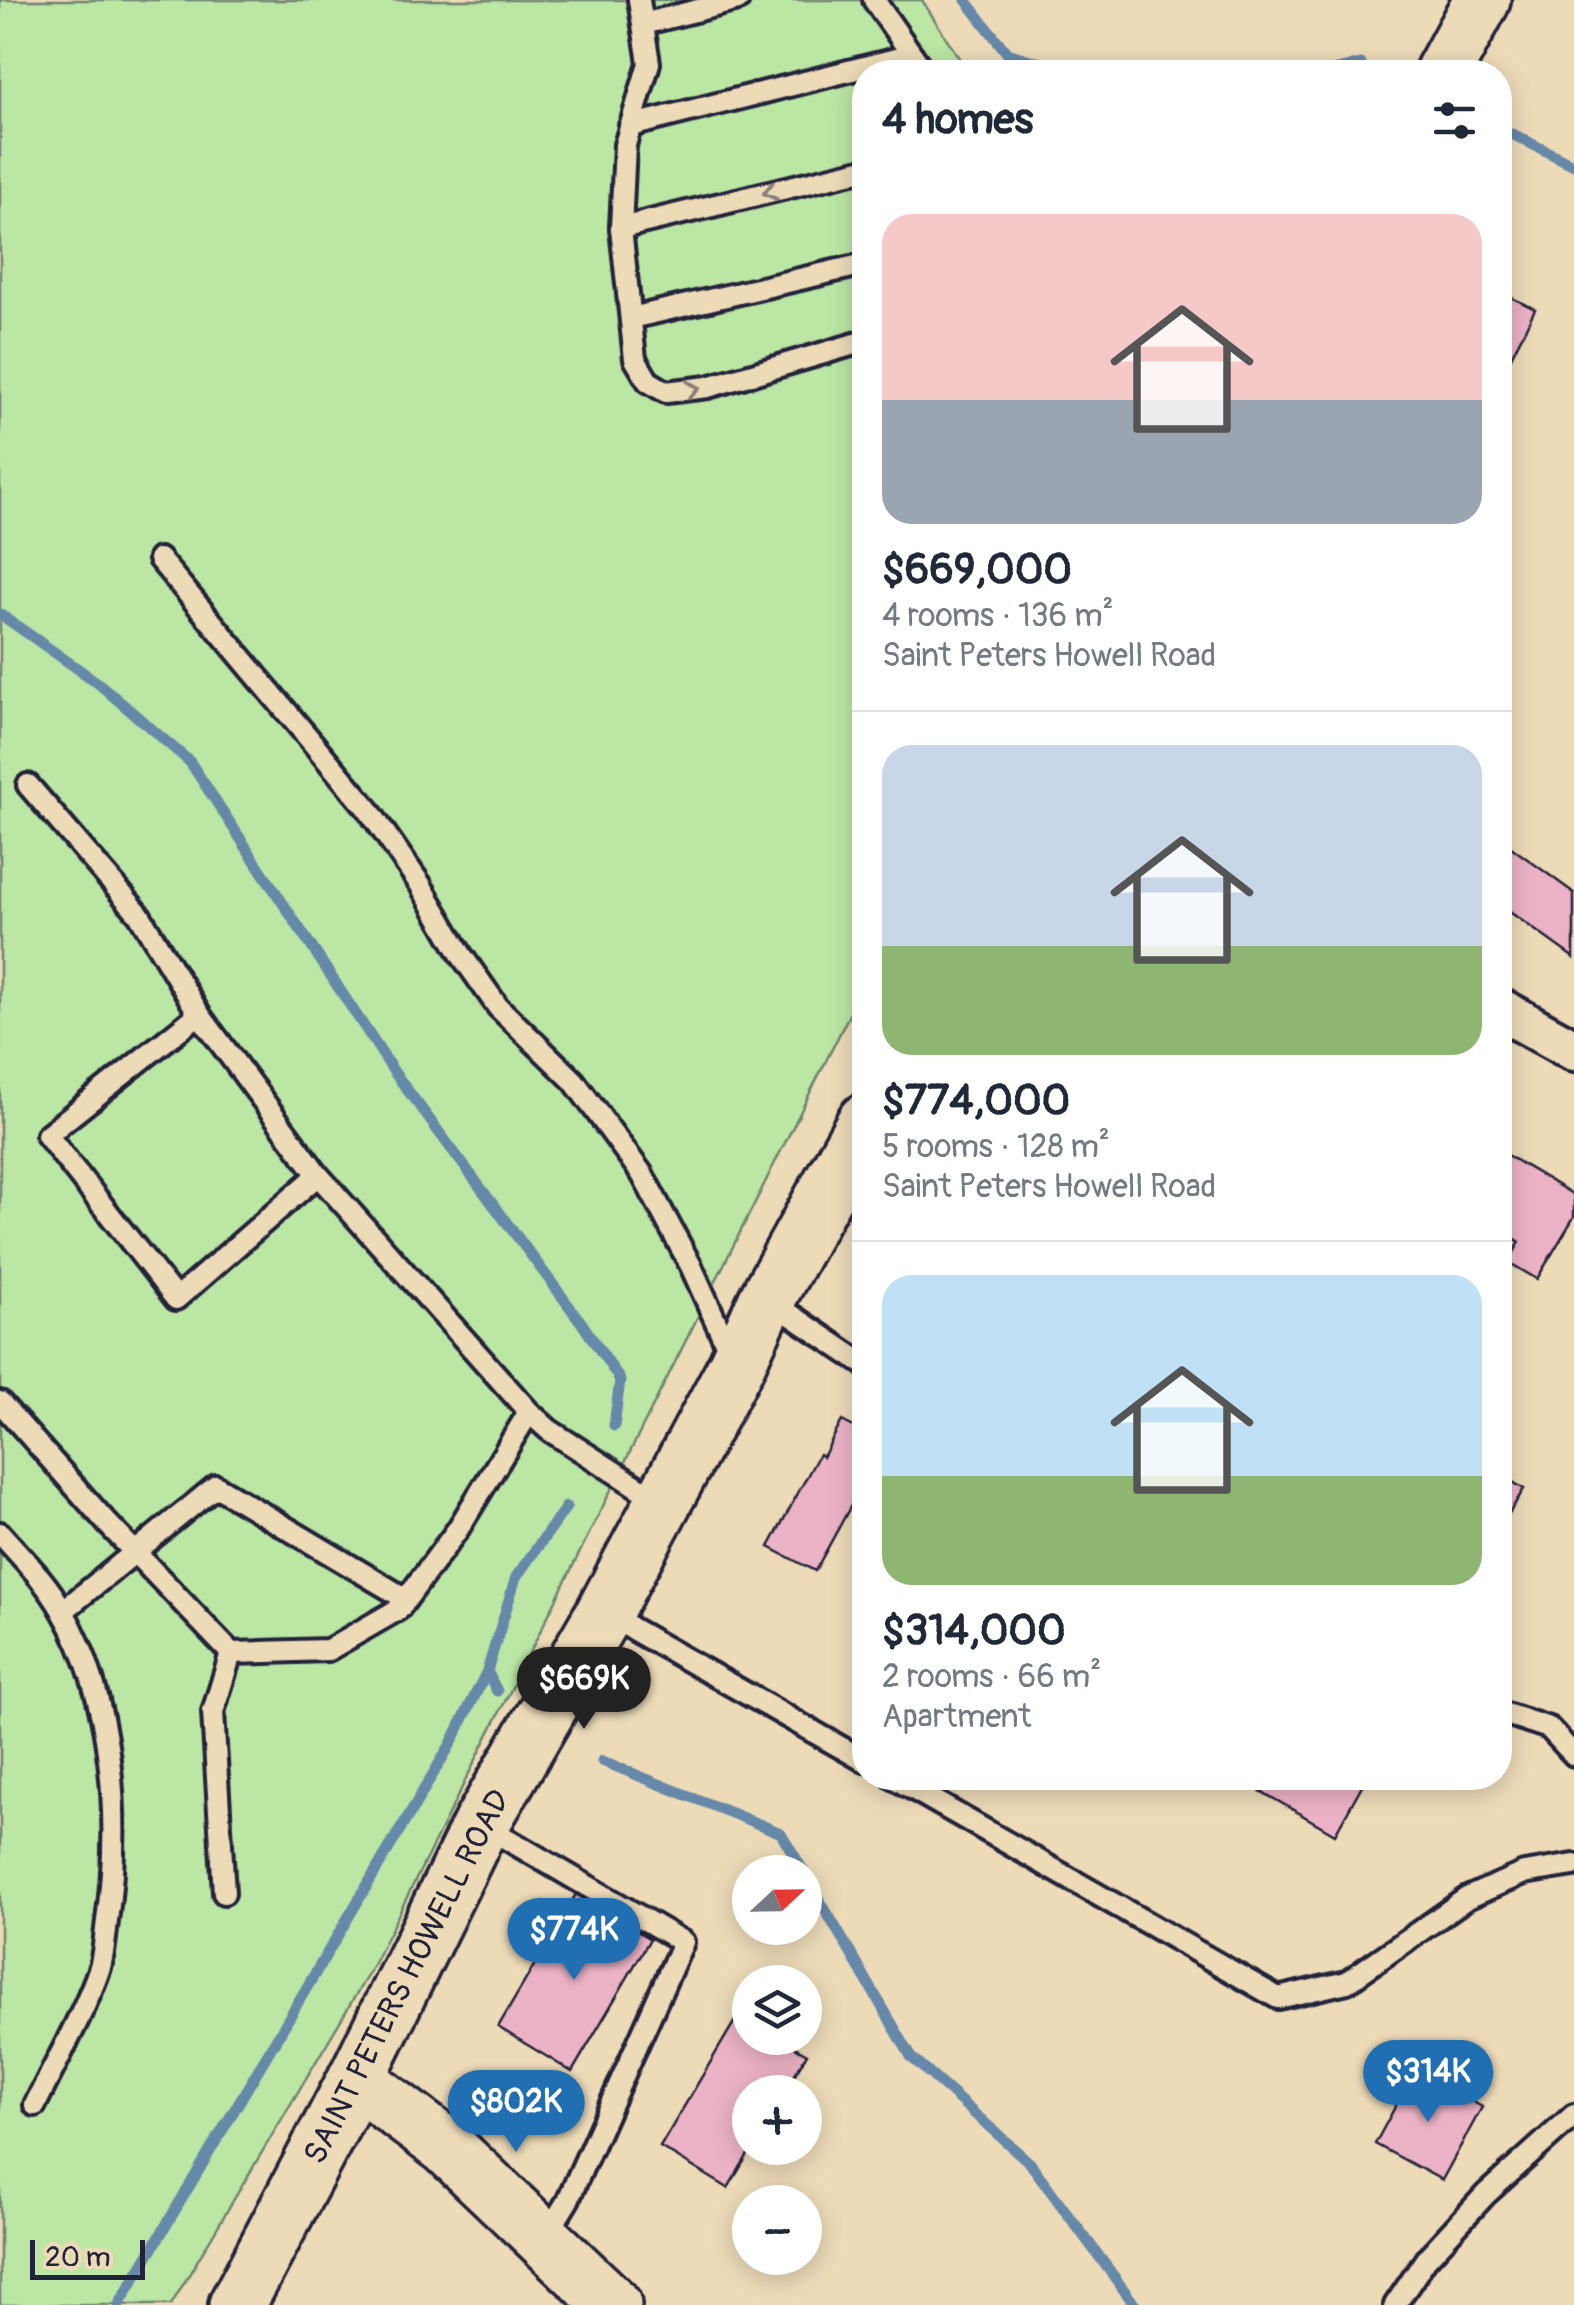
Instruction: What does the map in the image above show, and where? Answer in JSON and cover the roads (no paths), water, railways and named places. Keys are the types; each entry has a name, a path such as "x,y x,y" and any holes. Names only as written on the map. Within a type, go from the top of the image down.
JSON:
{"main road":[{"path":"1450,60 1482,0"},
{"name":"SAINT PETERS HOWELL ROAD","path":"237,2305 356,2079 481,1824 604,1613 736,1366 767,1299 852,1145"},
{"path":"356,2079 446,2147 612,2305"}],"street":[{"path":"1512,1016 1574,1050"}],"lane":[{"path":"639,0 649,63 625,146 620,228 635,359 648,381 666,392 708,387 852,344"},
{"path":"643,24 738,0"},
{"path":"874,0 915,60"},
{"path":"630,126 852,78"},
{"path":"620,228 852,171"},
{"path":"631,318 852,267"},
{"path":"159,560 368,809 498,1007 574,1081 642,1174 691,1266 736,1366"},
{"path":"28,784 140,914 199,1014 318,1175 530,1412 549,1430 662,1503"},
{"path":"199,1014 47,1135 176,1299 318,1175"},
{"path":"767,1299 852,1356"},
{"path":"0,1402 231,1653 328,1650 399,1609 458,1529 530,1412"},
{"path":"63,1611 216,1486 406,1599"},
{"path":"0,1533 41,1578 63,1611 86,1660 106,1741 114,1811 112,1885 100,1965 35,2105"},
{"path":"604,1613 852,1754"},
{"path":"224,1892 214,1712 231,1653"},
{"path":"1512,1716 1549,1728 1574,1755"},
{"path":"915,1790 1278,1998 1347,1982 1467,1898 1524,1873 1574,1865"},
{"path":"481,1824 683,1942 568,2200 544,2241"},
{"path":"1395,2305 1426,2259 1486,2194 1574,2115"}],"waterway":[{"path":"966,0 1007,53 1030,60"},
{"path":"1512,134 1574,165"},
{"path":"0,614 98,683 190,762 394,1072 620,1380 614,1426"},
{"path":"119,2305 452,1742 487,1671 516,1577 566,1507"},
{"path":"487,1671 497,1691"},
{"path":"602,1761 781,1833 794,1855"},
{"path":"822,1904 912,2058 1030,2163 1135,2305"}]}
